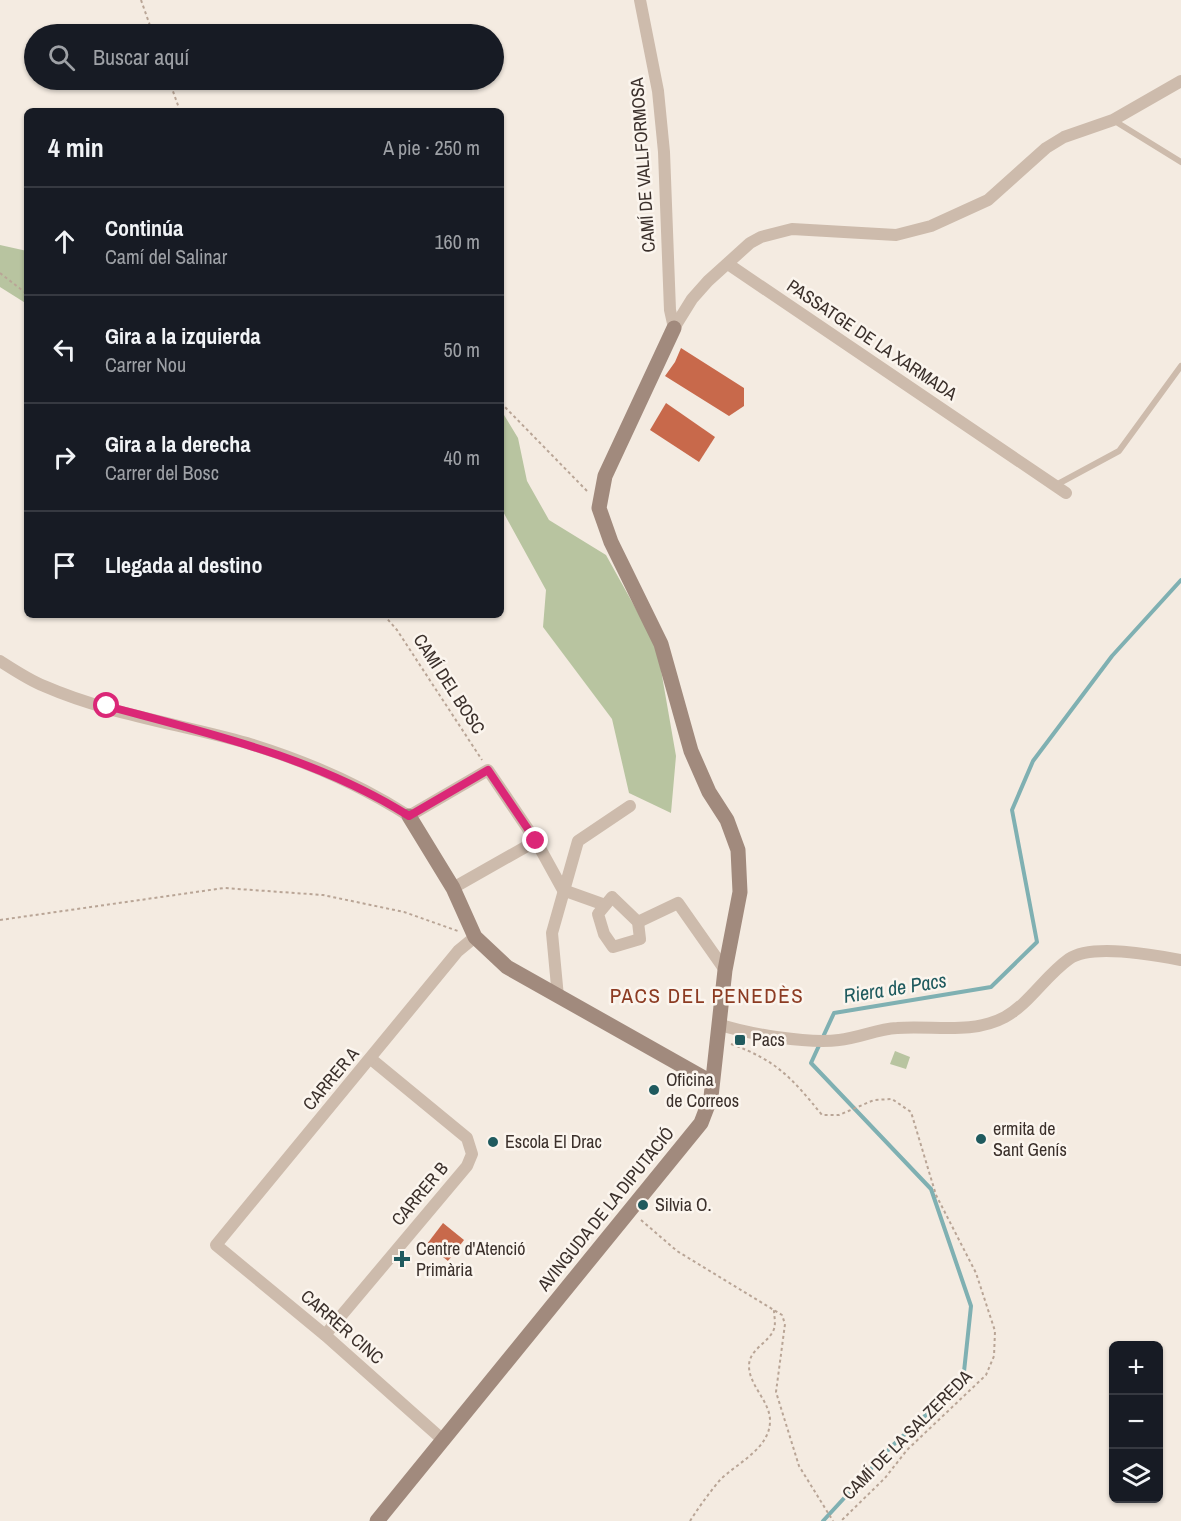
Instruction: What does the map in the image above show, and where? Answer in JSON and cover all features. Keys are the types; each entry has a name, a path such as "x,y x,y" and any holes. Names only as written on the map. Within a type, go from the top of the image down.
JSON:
{"street":[{"name":"CAMÍ DE VALLFORMOSA","path":"640,0 652,52 662,121 670,310 674,328"},
{"path":"599,508 605,476 674,328 692,299 750,243 774,232 792,230 896,234 931,226 988,200 1046,148 1064,137 1113,120 1181,81"},
{"name":"PASSATGE DE LA XARMADA","path":"728,264 1066,493"},
{"name":"AVINGUDA DE LA DIPUTACIÓ","path":"376,1521 701,1123 711,1097 725,970 740,892 738,850 727,820 709,792 691,751 661,644 611,542 599,508"},
{"path":"0,661 44,686 107,706 249,744 341,778 376,795 409,816 453,888 475,937 507,967 711,1082"},
{"path":"409,816 488,770 536,841 563,890 605,905"},
{"path":"558,997 552,933 578,841 630,806"},
{"path":"453,888 536,841"},
{"path":"612,897 638,922 640,939 613,947 604,934 598,914 612,897"},
{"path":"638,922 678,903 725,970"},
{"name":"CARRER A","path":"216,1245 458,951 475,937"},
{"path":"717,1032 733,1029 822,1042 897,1028 956,1029 1004,1018 1074,956 1123,952 1181,960"},
{"name":"CARRER B","path":"325,1335 467,1166 471,1154 467,1138 371,1059"},
{"name":"CARRER CINC","path":"216,1245 325,1335 444,1440"}],"lane":[{"path":"1113,120 1181,162"},
{"path":"1055,485 1119,451 1181,366"}],"path":[{"path":"141,0 149,24"},
{"path":"173,90 179,108"},
{"path":"0,273 24,292"},
{"path":"504,406 584,485 599,508"},
{"name":"CAMÍ DEL BOSC","path":"387,618 397,630 488,770"},
{"path":"0,920 224,888 323,894 404,912 475,937"},
{"name":"CAMÍ DE LA SALZEREDA","path":"717,1032 759,1054 792,1078 822,1115 839,1115 874,1100 892,1099 910,1112 936,1195 976,1273 994,1331 994,1356 986,1374 907,1450 885,1478 841,1521"},
{"path":"630,1211 677,1251 782,1316 785,1324 779,1354 776,1392 799,1466 833,1521"},
{"path":"690,1521 721,1479 758,1448 766,1434 770,1422 768,1412 749,1367 752,1354 769,1338 774,1327 774,1310"}],"green space":[{"path":"0,245 24,250 24,302 0,287"},
{"path":"504,415 518,438 527,481 549,520 606,555 657,647 676,756 671,813 629,793 612,719 543,627 546,590 504,513"},
{"path":"895,1051 910,1057 906,1069 890,1064"}],"building":[{"path":"681,348 744,388 744,406 729,416 665,376"},
{"path":"666,403 715,437 699,462 650,430"},
{"path":"443,1223 464,1240 448,1261 427,1244"}],"waterway":[{"name":"Riera de Pacs","path":"823,1521 892,1446 963,1381 971,1306 931,1189 811,1063 834,1013 991,987 1037,942 1012,810 1033,761 1112,656 1181,580"}],"place":[{"name":"Pacs","path":"740,1040"},
{"name":"Oficina de Correos","path":"654,1090"},
{"name":"ermita de Sant Genís","path":"981,1139"},
{"name":"Escola El Drac","path":"493,1142"},
{"name":"Silvia O.","path":"643,1205"},
{"name":"Centre d'Atenció Primària","path":"402,1259"}],"district":[{"name":"PACS DEL PENEDÈS","path":"707,996"}],"route":[{"path":"107,706 249,744 341,778 376,795 409,816 488,770 536,841"}]}
